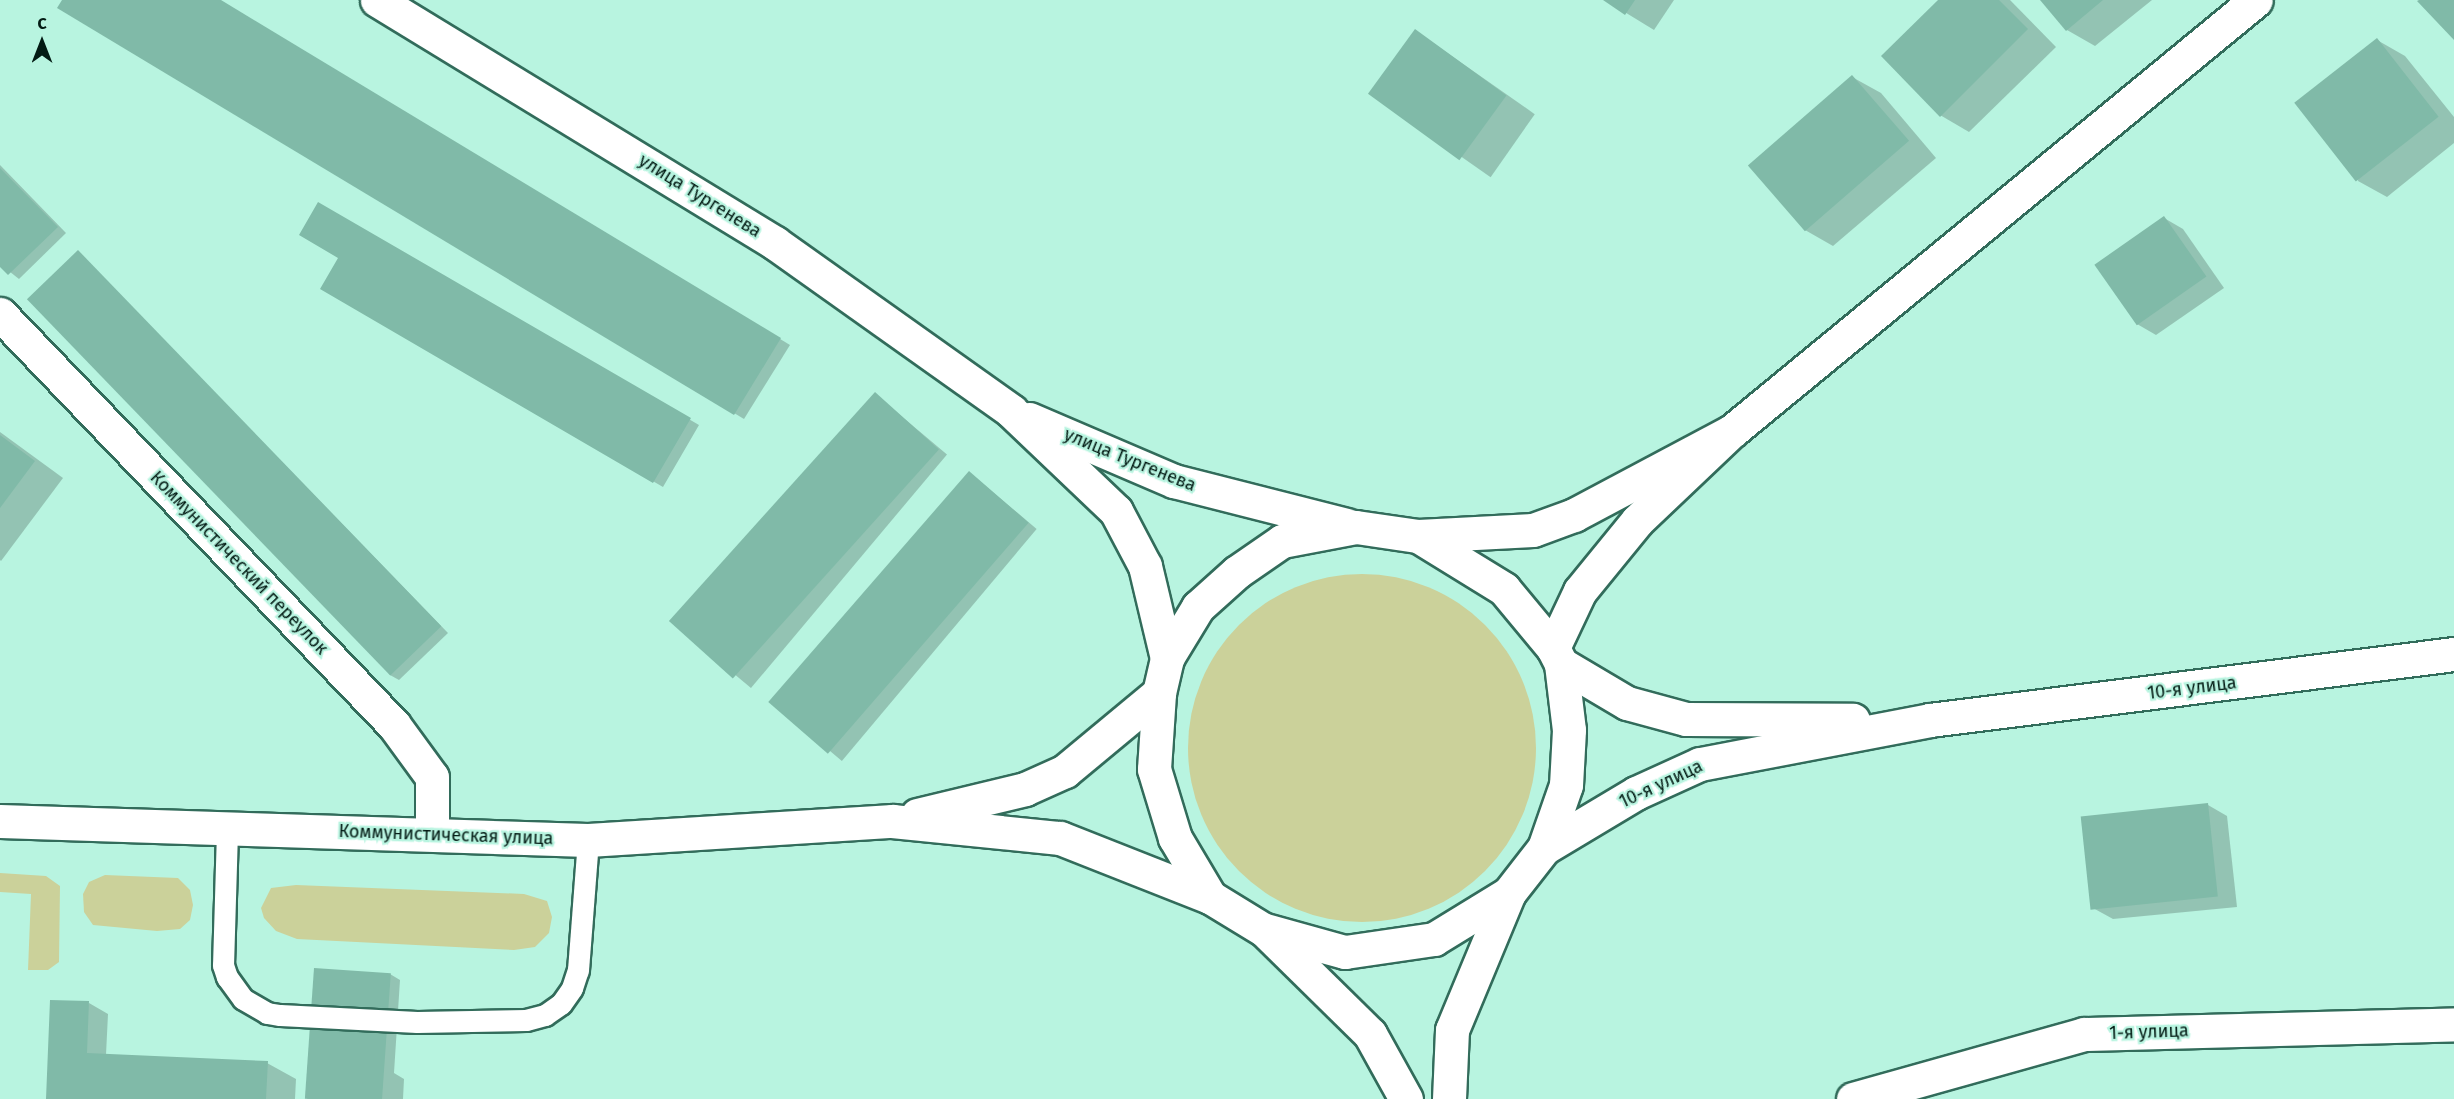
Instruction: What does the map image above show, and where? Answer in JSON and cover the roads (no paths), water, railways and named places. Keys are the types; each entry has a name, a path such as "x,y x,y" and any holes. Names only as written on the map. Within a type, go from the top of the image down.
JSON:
{"street":[{"name":"улица Тургенева","path":"377,0 774,243 1011,411 1116,511 1145,566 1167,658"},
{"path":"1449,1099 1452,1030 1509,894 1544,848 1566,785 1569,730 1557,656 1580,591 1637,521 1732,431 2256,0"},
{"name":"Коммунистический переулок","path":"0,314 394,725 432,777 432,833"},
{"name":"улица Тургенева","path":"1011,411 1174,481 1356,527"},
{"path":"1210,897 1175,838 1154,769 1159,693 1167,658 1198,607 1237,572 1282,541 1356,527 1418,536 1533,530 1574,515 1732,431"},
{"path":"1418,536 1504,590 1557,656"},
{"name":"10-я улица","path":"1544,848 1636,793 1700,764 1930,720 2454,654"},
{"name":"10-я улица","path":"1557,656 1627,703 1686,719 1930,720"},
{"name":"Коммунистическая улица","path":"892,821 1025,789 1065,771 1159,693"},
{"name":"Коммунистическая улица","path":"0,821 227,831 432,833 588,840 892,821 1060,838 1210,897 1264,930"},
{"path":"1264,930 1345,952 1434,939 1509,894"},
{"path":"1264,930 1370,1034 1406,1099"},
{"name":"1-я улица","path":"1853,1099 2084,1034 2454,1024"}],"lane":[{"path":"227,831 223,964 227,977 243,999 280,1015 417,1022 526,1020 545,1015 561,1004 572,988 578,970 588,840"}]}
